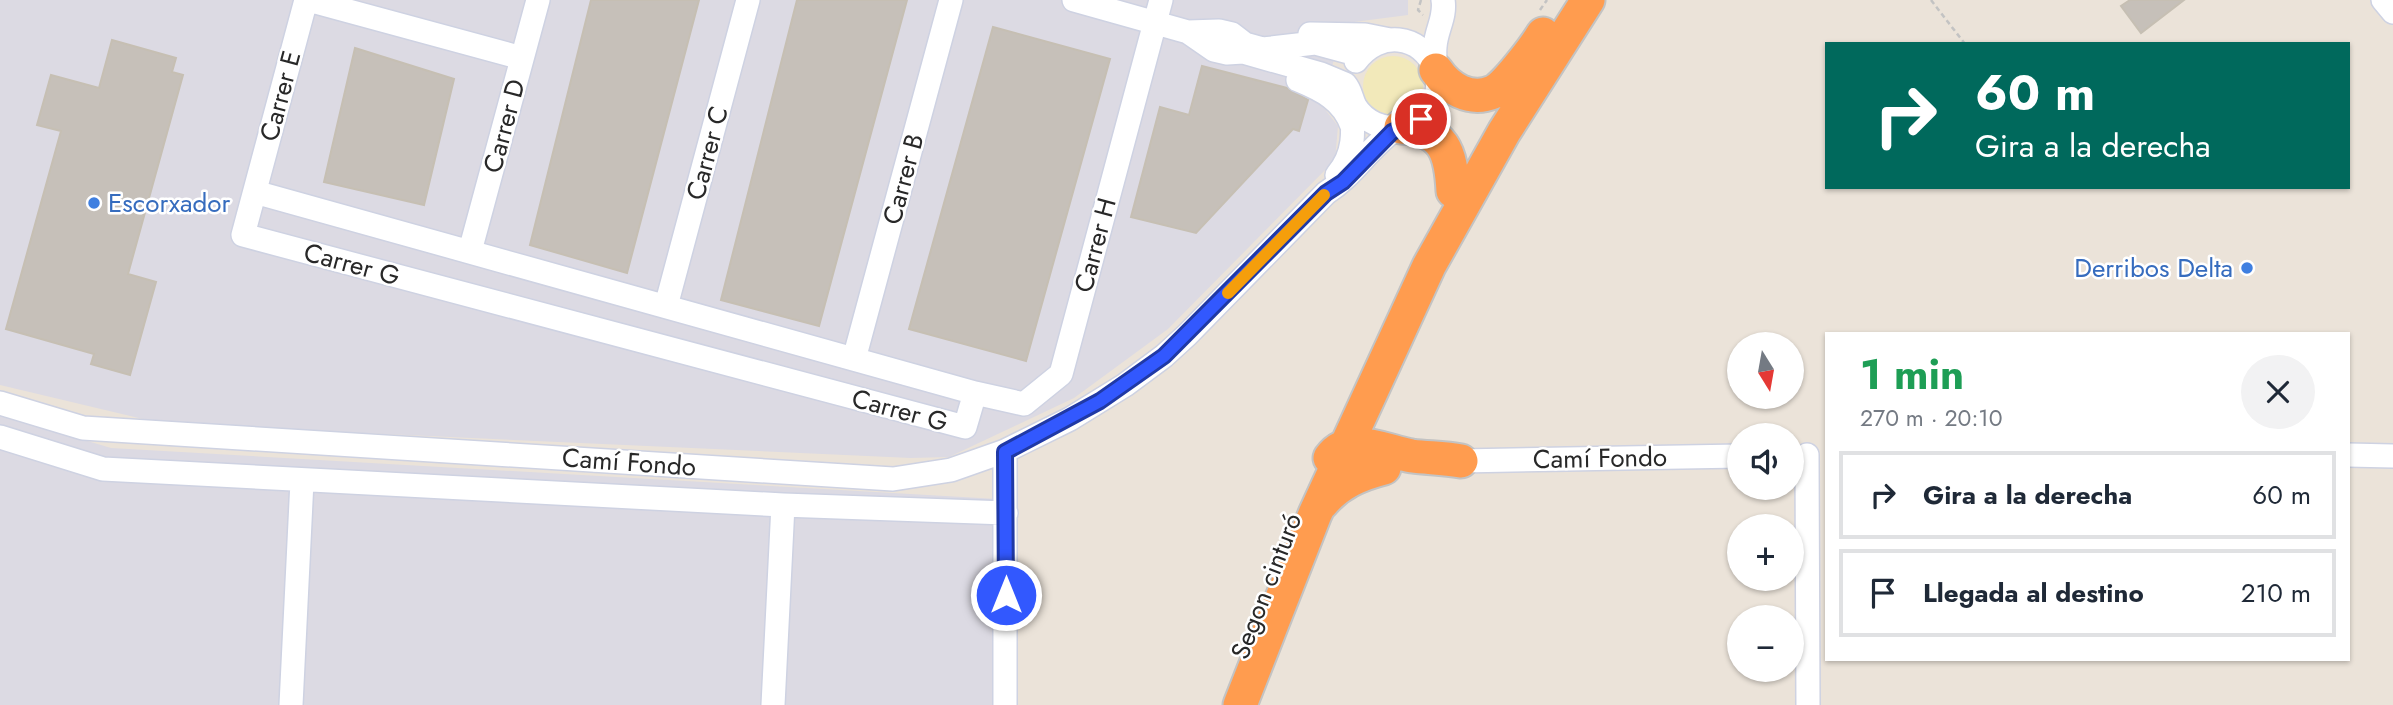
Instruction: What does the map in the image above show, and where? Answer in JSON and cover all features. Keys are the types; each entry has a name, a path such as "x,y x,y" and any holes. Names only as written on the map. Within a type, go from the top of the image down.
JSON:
{"highway":[{"path":"1392,461 1390,445 1380,430 1376,408 1407,335 1413,282 1437,248 1504,132 1588,0"},
{"path":"1227,705 1330,458 1350,434 1453,191 1522,75 1553,5"},
{"path":"1436,70 1458,91 1471,95 1485,94 1500,87 1536,45"},
{"path":"1401,127 1421,130 1438,139 1450,162 1453,191"},
{"name":"Segon cinturó","path":"1221,705 1270,573 1314,469 1413,282"},
{"path":"1350,434 1355,460 1362,464 1392,461 1439,466 1461,461"},
{"name":"Segon cinturó","path":"1240,705 1315,514 1350,434"},
{"path":"1315,514 1328,496 1341,485 1392,461"}],"street":[{"path":"307,0 522,58"},
{"name":"Carrer E","path":"255,192 307,0"},
{"name":"Carrer D","path":"470,251 538,0"},
{"name":"Carrer C","path":"666,306 748,0"},
{"name":"Carrer B","path":"854,359 951,0"},
{"path":"1074,0 1188,32 1219,31 1241,63 1298,80 1328,95 1343,108 1353,128"},
{"path":"1156,23 1161,0"},
{"path":"1326,193 1343,182 1392,132 1415,123 1430,109 1438,90 1435,46 1445,12 1443,0"},
{"path":"2383,0 2393,12"},
{"path":"1229,44 1271,49 1315,43 1352,53 1362,52 1412,34 1427,6"},
{"name":"Carrer H","path":"975,393 1024,404 1061,373 1156,23"},
{"path":"1229,44 1247,34 1273,39 1321,32 1365,34 1407,41 1419,47 1430,57 1436,70"},
{"path":"1229,44 1243,52 1321,74 1345,84 1355,106 1371,122 1386,127 1401,127"},
{"path":"1326,193 1349,157 1353,128 1350,76 1362,52"},
{"name":"Carrer G","path":"255,192 470,251 975,393 965,427 243,235 255,192"},
{"name":"Camí Fondo","path":"0,403 83,428 893,479 951,470 1005,452 1100,401 1164,356 1326,193"},
{"path":"0,437 103,469 783,505 1006,513"},
{"path":"1005,452 1005,705"},
{"path":"1808,705 1809,455"},
{"path":"2350,455 2393,456"},
{"name":"Camí Fondo","path":"1461,461 1727,456"},
{"path":"291,705 302,481"},
{"path":"773,705 783,505"}],"path":[{"path":"1547,0 1553,5"},
{"path":"1931,0 1963,42"}],"shaded area":[{"path":"0,0 1408,0 1408,15 1346,23 1320,103 1338,126 1335,160 1168,329 1074,398 949,457 911,458 164,424 0,385"},
{"path":"0,415 111,448 1015,500 1016,705 0,705"}],"sand":[{"path":"1393,56 1410,61 1418,69 1423,86 1418,103 1410,111 1393,116 1376,111 1368,103 1363,86 1368,69 1376,61"}],"building":[{"path":"591,0 699,0 627,273 530,245"},
{"path":"797,0 907,0 819,326 721,300"},
{"path":"2130,0 2184,0 2141,33 2121,6"},
{"path":"993,27 1110,59 1026,361 909,329"},
{"name":"Escorxador","path":"112,40 176,58 172,72 183,75 128,274 156,282 130,375 91,364 94,354 6,329 61,131 37,125 51,75 99,88"},
{"path":"355,48 454,79 424,205 324,182"},
{"path":"1202,66 1287,88 1308,100 1299,131 1293,129 1196,233 1131,217 1160,107 1189,115"}],"slow traffic":[{"path":"1228,293 1324,195"}],"place":[{"name":"Escorxador","path":"94,203"},
{"name":"Derribos Delta","path":"2247,268"}],"route":[{"path":"1006,595 1005,452 1100,401 1164,356 1326,193 1343,182 1392,132 1421,119"}]}
